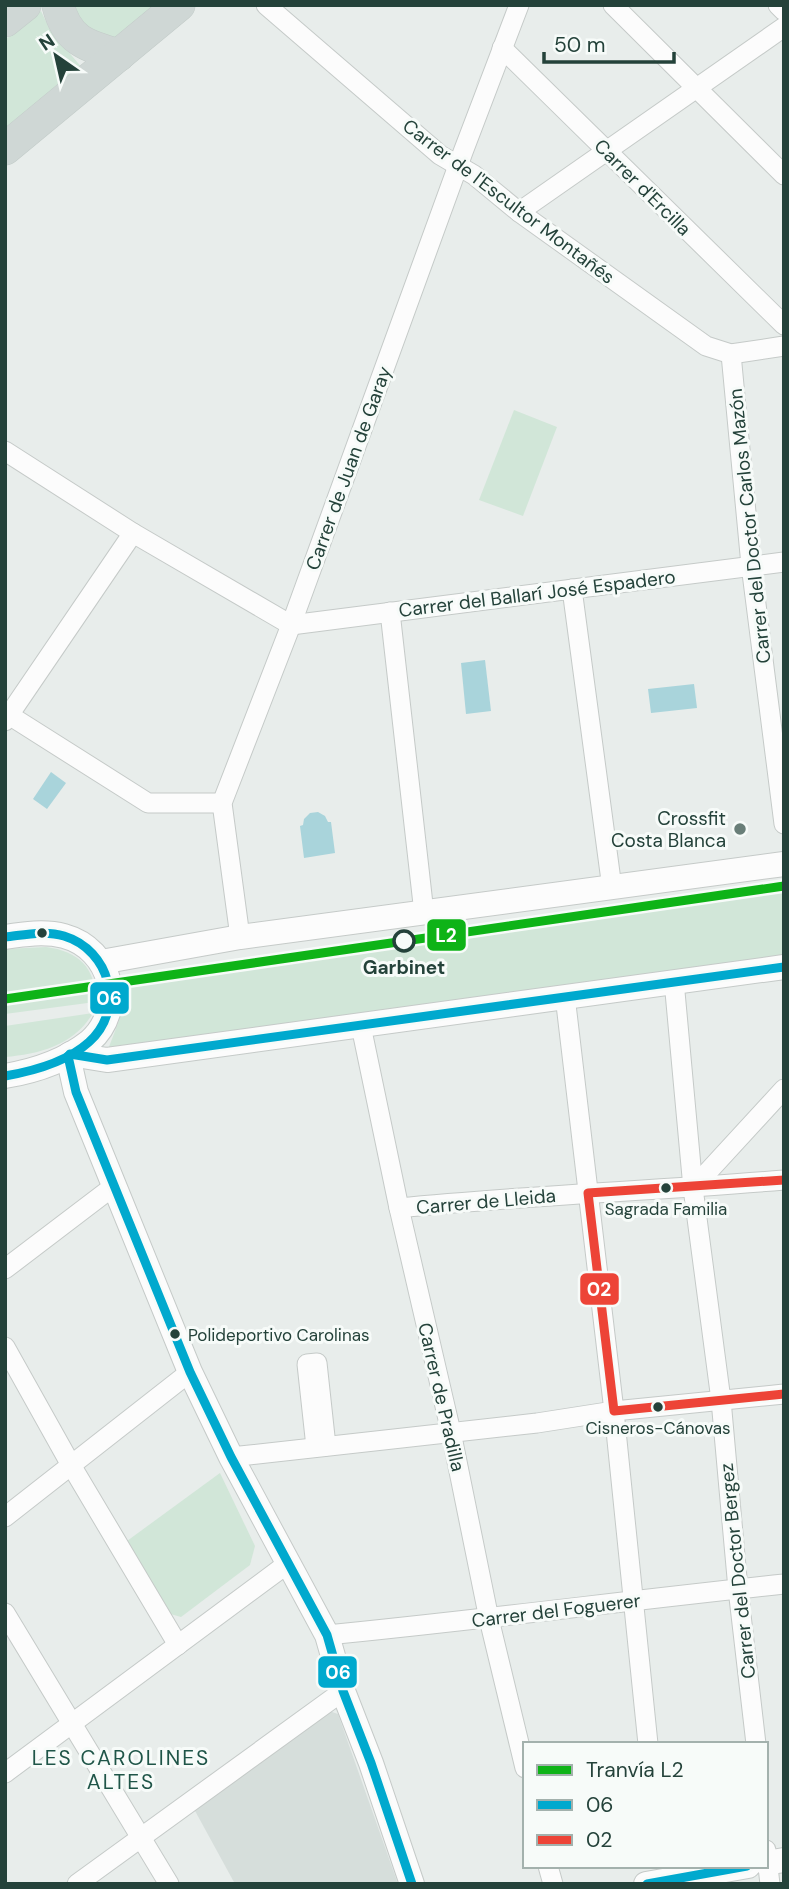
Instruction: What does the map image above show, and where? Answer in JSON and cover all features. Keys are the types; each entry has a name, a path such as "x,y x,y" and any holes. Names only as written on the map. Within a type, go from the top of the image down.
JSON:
{"main road":[{"path":"5,21 25,5"},
{"path":"58,5 69,31 82,43 119,55"},
{"path":"5,149 179,5"}],"street":[{"name":"Carrer de l'Escultor Montañés","path":"266,5 440,155 474,176 519,212 706,346 731,354"},
{"name":"Carrer de Juan de Garay","path":"240,937 222,803 291,625 519,5"},
{"path":"613,5 784,175"},
{"path":"778,5 784,11"},
{"path":"519,212 784,27"},
{"name":"Carrer d'Ercilla","path":"502,48 784,325"},
{"path":"731,354 784,346"},
{"name":"Carrer del Doctor Carlos Mazón","path":"731,354 751,565 784,824"},
{"path":"5,451 133,533 291,625"},
{"path":"133,533 7,718 148,803 222,803"},
{"name":"Carrer del Ballarí José Espadero","path":"291,625 784,562"},
{"path":"572,589 612,888"},
{"path":"390,612 424,913"},
{"path":"101,962 240,937 784,863"},
{"path":"5,937 32,933 64,936 91,951 101,962 111,984 109,1006 103,1024 90,1041 46,1066 5,1076"},
{"path":"69,1055 107,1060 784,967"},
{"name":"Carrer del Doctor Bergez","path":"674,981 693,1188 721,1400 738,1589 756,1742"},
{"path":"565,996 614,1411 648,1742"},
{"name":"Carrer de Pradilla","path":"361,1026 399,1208 451,1432 489,1619 523,1760"},
{"path":"69,1055 76,1092 190,1373 231,1457 327,1635 343,1691 412,1884"},
{"path":"693,1188 784,1089"},
{"name":"Carrer de Lleida","path":"399,1208 501,1198 693,1188 784,1180"},
{"path":"5,1269 114,1186"},
{"path":"5,1346 71,1465 178,1645"},
{"path":"5,1517 190,1373"},
{"path":"231,1457 537,1423 614,1411 784,1394"},
{"path":"5,1773 287,1564"},
{"name":"Carrer del Foguerer","path":"327,1635 784,1584"},
{"path":"5,1613 169,1884"},
{"path":"77,1884 343,1691"},
{"path":"655,1879 737,1868"}],"shaded area":[{"path":"329,1711 338,1714 398,1884 235,1884 194,1809"}],"green space":[{"path":"75,5 163,5 124,36 106,39 91,34 84,28"},
{"path":"41,11 50,30 83,69 5,133 5,40"},
{"path":"514,410 557,427 523,516 479,500"},
{"path":"784,889 784,957 107,1052 120,1018 121,988"},
{"path":"46,947 67,953 83,963 93,980 95,1002 5,1014 5,949"},
{"path":"93,1013 76,1033 55,1046 5,1057 5,1026"},
{"path":"220,1473 255,1546 250,1565 181,1617 167,1613 127,1541"}],"water":[{"path":"485,660 491,711 466,714 461,663"},
{"path":"694,684 697,708 651,713 648,689"},
{"path":"51,772 66,783 47,809 33,799"},
{"path":"318,812 331,822 335,853 304,858 300,826 310,813"}],"tram line":[{"name":"L2","path":"5,999 784,886"}],"transit line":[{"name":"06","path":"5,937 49,933 80,943 93,954 102,967 108,982 109,998 107,1013 100,1029 80,1049 50,1065 5,1076"},
{"name":"06","path":"70,1054 107,1060 784,967"},
{"name":"06","path":"68,1056 76,1092 190,1372 231,1457 327,1635 343,1691 371,1763 412,1884"},
{"name":"02","path":"784,1180 588,1193 614,1411 784,1394"},
{"name":"06","path":"647,1884 736,1868"}],"place":[{"name":"Crossfit Costa Blanca","path":"740,829"},
{"name":"Garbinet","path":"404,941"},
{"name":"Sagrada Familia","path":"666,1188"},
{"name":"Polideportivo Carolinas","path":"175,1334"},
{"name":"Cisneros-Cánovas","path":"658,1407"}],"district":[{"name":"LES CAROLINES ALTES","path":"121,1770"}]}
